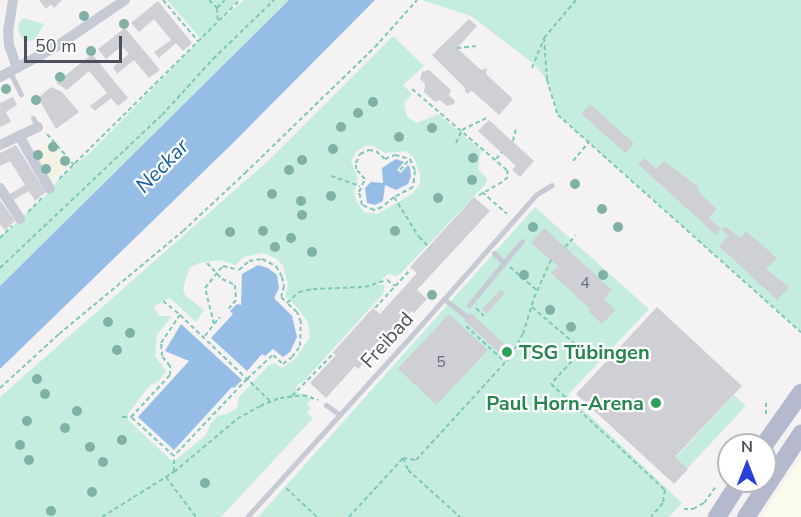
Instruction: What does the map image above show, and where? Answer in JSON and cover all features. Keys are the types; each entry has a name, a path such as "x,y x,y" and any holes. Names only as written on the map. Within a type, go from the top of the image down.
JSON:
{"main road":[{"path":"773,433 801,393"},
{"path":"746,517 801,434"},
{"path":"717,517 732,493"}],"street":[{"path":"9,72 8,30 13,0"},
{"path":"9,72 57,45 125,0"},
{"path":"0,145 19,136 36,122"},
{"path":"19,136 50,189"},
{"path":"0,188 20,219"}],"lane":[{"path":"9,72 21,95"},
{"name":"Freibad","path":"247,517 537,194 552,185"},
{"path":"469,306 522,241"},
{"path":"494,253 503,262"},
{"path":"444,299 467,317"},
{"path":"326,405 339,414"}],"path":[{"path":"163,0 198,42"},
{"path":"210,0 217,8 218,21"},
{"path":"217,8 225,0"},
{"path":"0,238 240,0"},
{"path":"0,268 162,115 213,59 274,0"},
{"path":"0,388 237,180 375,47 417,0"},
{"path":"532,68 544,38 576,0"},
{"path":"544,38 547,80 558,114 801,332"},
{"path":"457,48 477,46"},
{"path":"412,89 505,167 508,177 476,197"},
{"path":"456,143 462,130 487,118"},
{"path":"36,122 74,165"},
{"path":"513,141 516,129"},
{"path":"573,161 589,142"},
{"path":"365,151 376,151 385,159 395,155 410,159 416,171 413,187 394,197 382,207 367,208 360,200 360,186 365,179 356,170 357,157 365,151"},
{"path":"496,159 502,153"},
{"path":"400,170 410,159"},
{"path":"330,176 360,186"},
{"path":"483,192 514,220"},
{"path":"394,197 419,237 430,248"},
{"path":"565,247 576,235"},
{"path":"174,472 174,456 248,379 273,355 283,364 300,346 301,322 297,312 281,297 284,286 282,277 276,266 262,260 249,261 239,270 223,266 205,288 214,324"},
{"path":"403,458 416,460 505,362 523,334 531,307 551,260"},
{"path":"207,263 222,279 235,285 236,300 229,308"},
{"path":"511,268 538,291"},
{"path":"375,308 411,269"},
{"path":"287,303 299,292 313,289 365,287 387,280 395,286"},
{"path":"163,300 270,401"},
{"path":"531,307 582,350 550,384 665,490 663,503 651,517"},
{"path":"477,309 484,316"},
{"path":"131,417 170,375 170,366 162,356 161,343 180,315"},
{"path":"204,337 220,317"},
{"path":"463,323 505,362"},
{"path":"292,396 334,353"},
{"path":"102,517 174,472 237,419 270,401 292,396 312,396 326,405"},
{"path":"766,403 766,414"},
{"path":"122,417 131,417 174,456"},
{"path":"349,517 403,458"},
{"path":"403,458 408,470 460,517"},
{"path":"166,477 196,517"},
{"path":"278,481 317,517"},
{"path":"684,510 704,503 717,486"}],"shaded area":[{"path":"801,458 801,517 762,517 780,489"}],"green space":[{"path":"167,0 238,0 217,24 244,0 289,0 0,286 0,238 49,192 58,180 91,152 201,39"},
{"path":"422,0 801,0 801,332 558,115 547,80 534,64 471,16"},
{"path":"24,18 44,24 35,40 27,41 21,37 18,29 20,21"},
{"path":"393,36 424,66 403,85 412,94 404,103 407,117 417,123 438,114 481,150 478,169 487,179 485,185 401,273 396,276 388,274 377,284 385,285 383,294 303,382 298,384 295,391 312,399 307,404 311,409 307,413 313,418 221,517 0,517 0,397 268,161","holes":["365,146 373,146 385,153 406,151 414,158 420,174 420,184 412,194 377,214 364,212 356,201 354,192 358,179 351,161 356,152","263,253 277,259 283,266 288,285 285,296 298,308 308,323 310,337 295,359 282,368 275,363 269,365 239,397 237,408 218,416 211,423 206,435 177,459 171,460 128,420 128,414 143,394 150,385 159,381 166,371 155,356 157,335 172,316 159,316 154,306 170,298 196,322 204,310 186,296 183,289 189,268 199,263 220,260 236,265 243,257"]},
{"name":"TSG Tübingen","path":"535,207 649,309 568,395 682,503 669,517 258,517"},
{"path":"734,395 746,406 720,433 717,433 717,437 687,469 675,458"}],"sand":[{"path":"52,139 70,165 51,179 32,153"}],"water":[{"name":"Neckar","path":"289,0 375,0 234,142 0,369 0,286"},
{"path":"396,159 404,162 397,170 401,173 408,165 410,168 411,176 408,184 396,190 385,185 383,201 375,205 367,203 365,188 371,182 383,183 382,168"},
{"path":"258,265 268,268 277,275 279,288 274,298 292,316 297,337 290,352 283,357 273,349 265,356 262,354 247,371 211,338 233,314 230,311 237,304 241,305 242,274"},
{"path":"181,324 242,380 234,388 232,387 174,450 138,417 189,361 165,351"}],"building":[{"path":"39,0 62,0 54,8 51,4 46,9"},
{"path":"158,1 192,43 183,51 176,43 159,58 154,52 171,40 154,19 139,32 131,23"},
{"path":"469,19 477,26 457,48 481,70 487,68 486,74 513,99 499,115 472,91 467,94 465,88 432,55"},
{"path":"125,28 160,70 149,78 134,60 117,74 113,67 129,54 122,46 106,59 98,49"},
{"path":"92,54 128,98 118,106 111,98 95,111 90,106 107,93 89,71 67,90 56,83"},
{"path":"429,70 451,90 449,95 455,101 454,104 447,106 440,100 435,102 424,92 425,84 420,79 422,72"},
{"path":"51,87 62,92 79,112 56,129 38,98"},
{"path":"13,97 17,105 6,112 11,122 0,127 0,103"},
{"path":"590,104 634,143 625,153 581,114"},
{"path":"489,120 534,161 520,177 512,170 516,166 478,131"},
{"path":"16,145 46,192 35,201 29,191 12,201 8,195 25,185 10,161 0,166 0,153"},
{"path":"644,158 656,169 664,161 697,186 699,192 717,209 709,218 721,229 716,235 638,164"},
{"path":"474,197 490,211 417,290 427,299 414,313 411,311 358,369 355,366 326,398 310,383 336,355 333,352 373,308 380,314 417,273 410,267"},
{"path":"0,200 15,221 5,230 0,224"},
{"path":"725,226 740,238 746,231 777,258 766,269 789,287 777,300 719,246 728,236 722,230"},
{"path":"544,228 612,290 604,299 616,310 602,324 588,311 590,309 551,273 558,266 531,243"},
{"path":"501,289 505,293 486,314 482,309"},
{"name":"Paul Horn-Arena","path":"657,307 742,386 675,457 688,469 674,484 576,394"},
{"path":"471,313 512,351 505,359 464,320"},
{"path":"449,314 488,350 437,405 398,369"}],"place":[{"name":"TSG Tübingen","path":"507,352"},
{"name":"Paul Horn-Arena","path":"656,403"}]}
